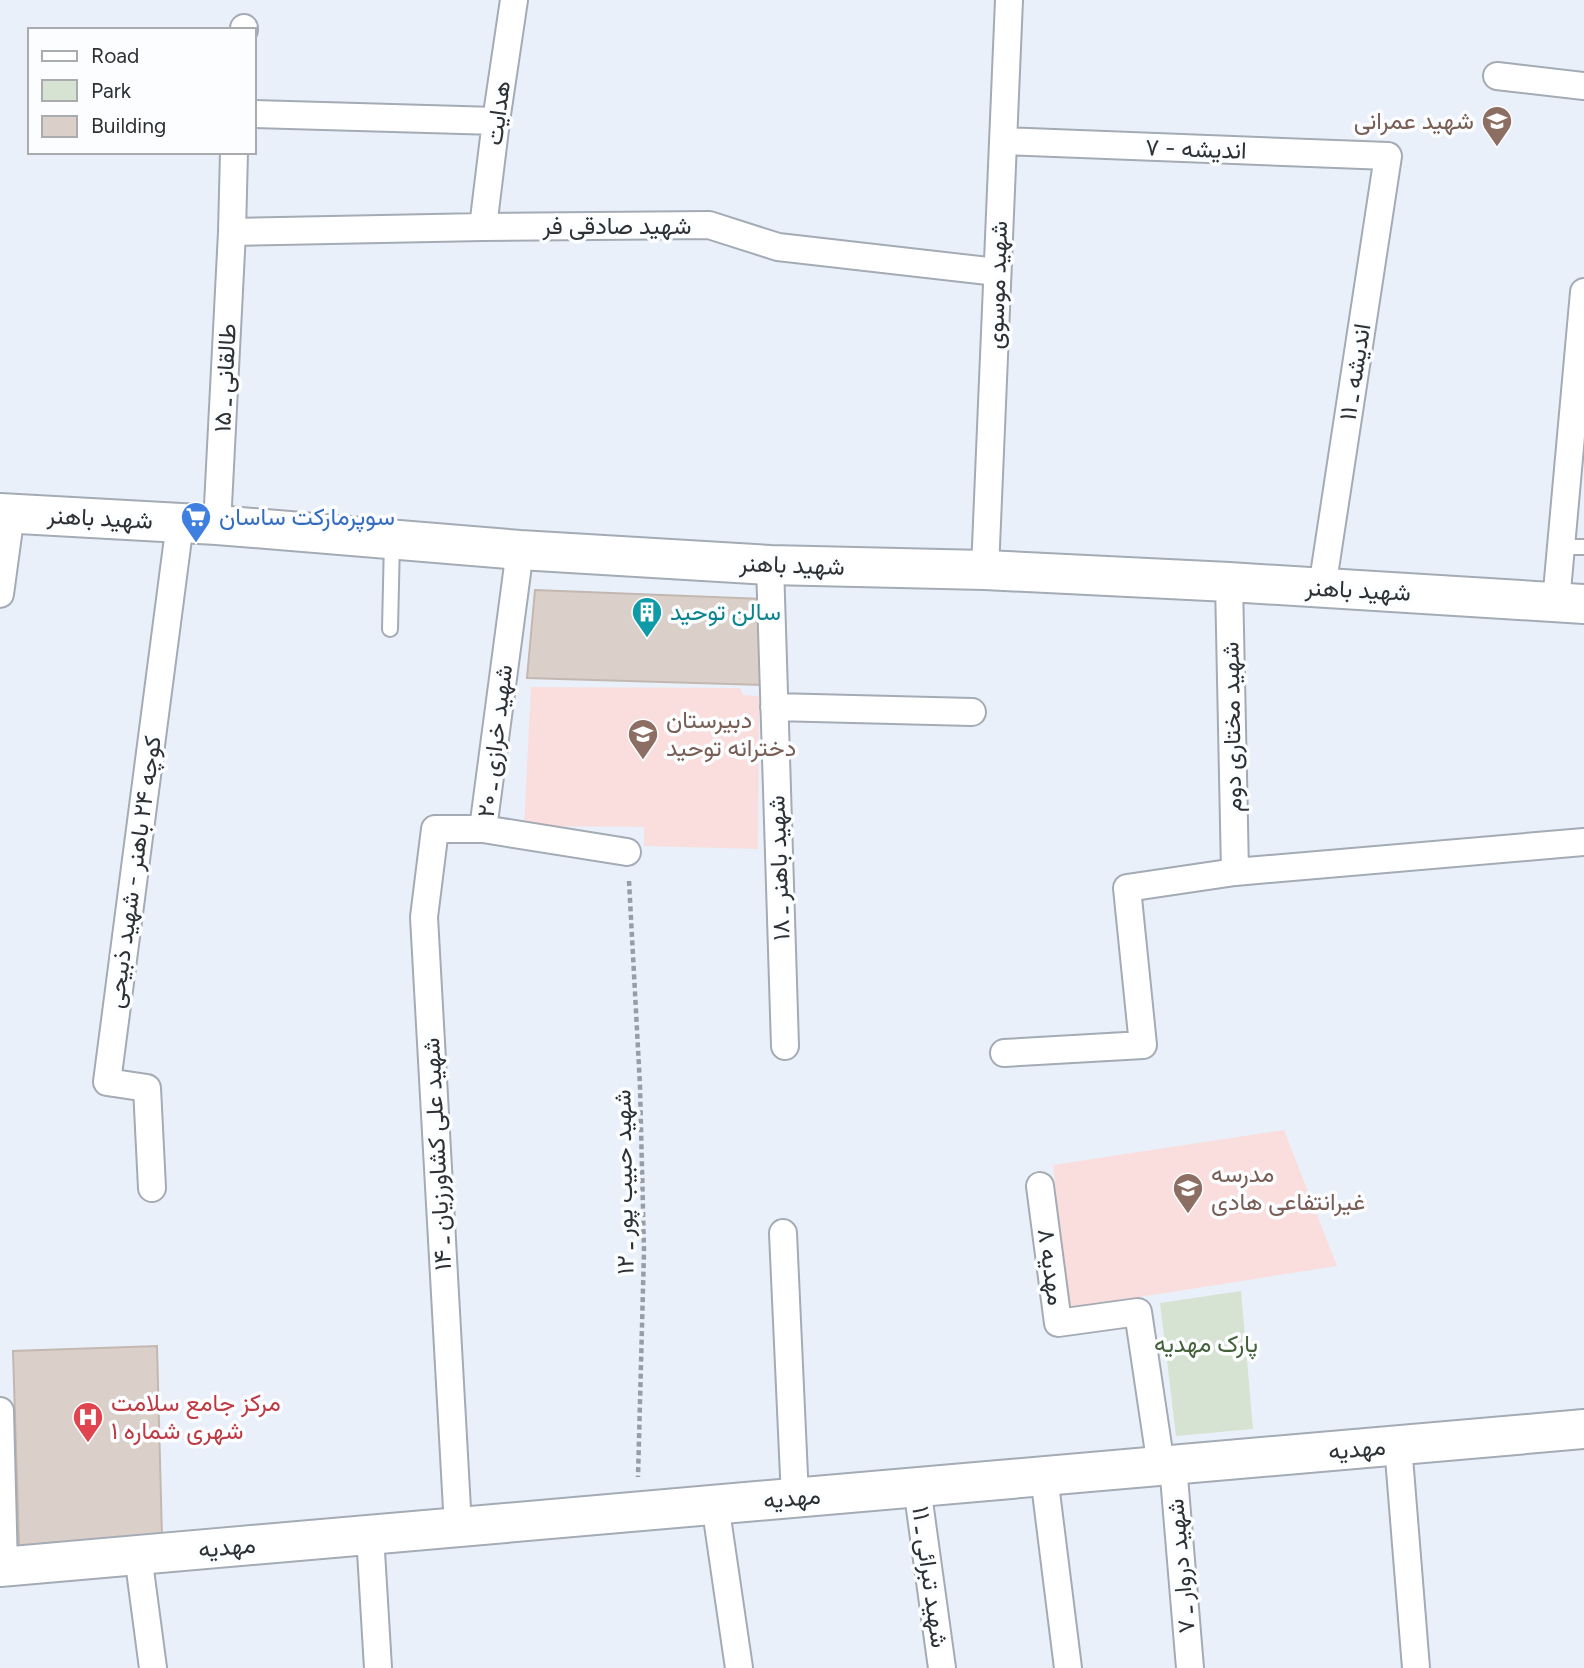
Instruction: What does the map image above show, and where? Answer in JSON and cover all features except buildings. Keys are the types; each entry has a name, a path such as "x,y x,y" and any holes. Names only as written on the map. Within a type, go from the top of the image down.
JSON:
{"street":[{"name":"هدایت","path":"483,227 514,0"},
{"name":"شهید موسوی","path":"985,570 1009,0"},
{"path":"1497,76 1584,86"},
{"path":"256,114 496,121"},
{"name":"اندیشه - ۷","path":"1003,141 1388,156"},
{"name":"طالقانی ـ ۱۵","path":"199,524 232,232 234,154"},
{"name":"اندیشه ـ ۱۱","path":"1322,588 1388,156"},
{"name":"شهید صادقی فر","path":"232,232 709,225 778,247 997,272"},
{"path":"1570,603 1584,292"},
{"path":"0,594 5,513"},
{"name":"شهید باهنر","path":"5,513 199,524 520,550 770,565 985,570 1570,603"},
{"name":"کوچه ۲۴ باهنر - شهید ذبیحی","path":"152,1188 147,1088 107,1082 199,524"},
{"name":"شهید خرازی ـ ۲۰","path":"520,550 483,829 628,852"},
{"name":"شهید باهنر ـ ۱۸","path":"770,565 785,1045"},
{"name":"شهید مختاری دوم","path":"1229,582 1235,873"},
{"path":"774,707 972,712"},
{"name":"شهید علی کشاورزیان ـ ۱۴","path":"458,1527 424,917 435,829 483,829"},
{"path":"1004,1053 1143,1045 1127,888 1235,873 1584,842"},
{"name":"مهدیه ۸","path":"1040,1186 1058,1323 1139,1312 1167,1465"},
{"path":"783,1233 795,1498"},
{"path":"0,1411 2,1567"},
{"name":"مهدیه","path":"2,1567 1584,1429"},
{"path":"1398,1445 1416,1668"},
{"name":"شهید دروار ـ ۷","path":"1167,1465 1190,1668"},
{"path":"1044,1476 1068,1668"},
{"name":"شهید تبرائی ـ ۱۱","path":"917,1487 942,1668"},
{"path":"715,1504 739,1668"},
{"path":"370,1535 379,1668"},
{"path":"138,1555 153,1668"}],"lane":[{"path":"390,629 392,539"}],"path":[{"name":"شهید حبیب پور ـ ۱۲","path":"628,852 640,1086 644,1251 637,1511"}],"shaded area":[{"name":"دبیرستان دخترانه توحید","path":"531,687 740,688 743,695 759,696 758,849 644,846 644,827 524,826"},
{"name":"مدرسه غیرانتفاعی هادی","path":"1284,1130 1337,1266 1069,1308 1053,1165"}],"green space":[{"name":"پارک مهدیه","path":"1241,1291 1253,1429 1176,1436 1160,1303"}],"place":[{"name":"شهید عمرانی","path":"1497,148"},
{"name":"سوپرمارکت ساسان","path":"196,544"},
{"name":"سالن توحید","path":"647,639"},
{"name":"دبیرستان دخترانه توحید","path":"643,761"},
{"name":"مدرسه غیرانتفاعی هادی","path":"1188,1215"},
{"name":"مرکز‌ جامع سلامت شهری شماره ۱","path":"88,1444"}]}
